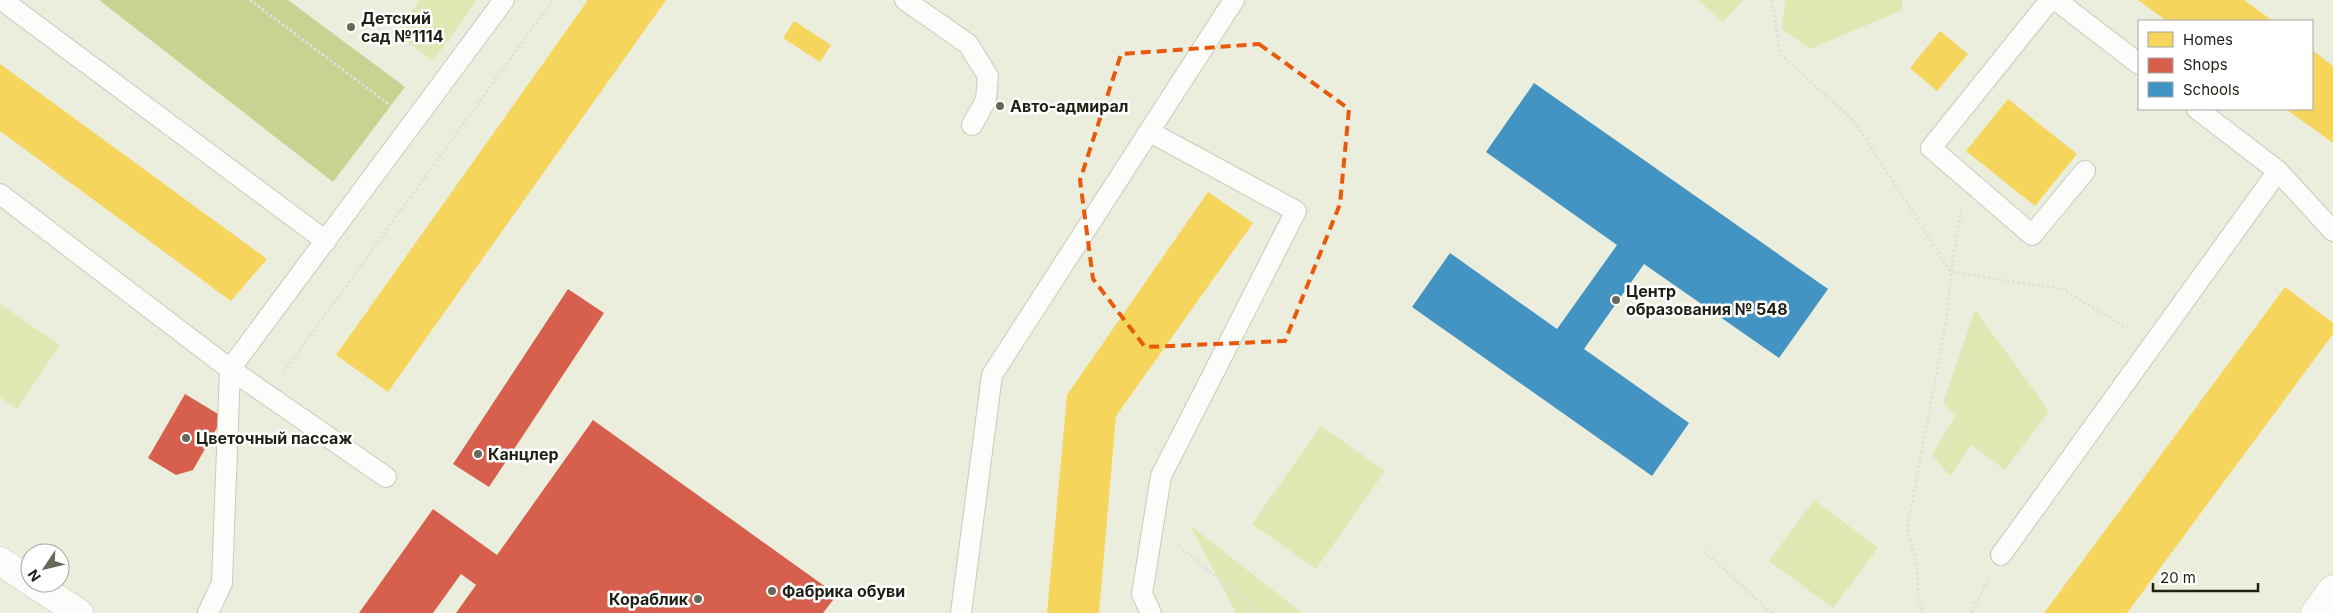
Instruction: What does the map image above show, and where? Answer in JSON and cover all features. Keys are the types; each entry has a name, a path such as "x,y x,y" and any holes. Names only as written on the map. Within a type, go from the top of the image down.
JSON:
{"main road":[{"path":"0,561 20,574"},
{"path":"2315,613 2333,589"},
{"path":"49,593 79,613"}],"lane":[{"path":"2,0 326,241"},
{"path":"208,613 222,583 230,369 504,0"},
{"path":"905,0 968,44 988,76 986,100 972,126"},
{"path":"961,613 992,375 1234,0"},
{"path":"2050,0 1931,148 2032,235 2085,171"},
{"path":"2056,0 2138,63"},
{"path":"2198,110 2278,171 2333,231"},
{"path":"1150,132 1296,211 1161,476 1142,594 1151,613"},
{"path":"2001,555 2278,171"},
{"path":"0,194 230,369 386,477"}],"path":[{"path":"250,0 413,123"},
{"path":"268,395 553,0"},
{"path":"1772,0 1780,54 1856,122 1951,272 2062,289 2153,344"},
{"path":"1922,613 1918,595 1917,563 1907,529 1946,322 1951,272 1962,207 1976,186"},
{"path":"1153,525 1261,613"},
{"path":"1704,551 1772,613"},
{"path":"1971,613 2001,555"}],"highlighted area":[{"path":"1259,44 1349,109 1340,204 1285,341 1145,347 1093,279 1080,180 1121,54"}],"green space":[{"path":"99,0 288,0 405,87 333,182"},
{"path":"420,0 477,0 433,61 396,33"},
{"path":"1698,0 1743,0 1723,22"},
{"path":"1785,0 1902,0 1902,10 1810,49 1782,29"},
{"path":"0,304 60,345 17,409 0,397"},
{"path":"1975,310 2049,411 2005,470 1971,445 1950,476 1932,455 1955,416 1943,403"},
{"path":"1321,426 1385,471 1316,569 1252,524"},
{"path":"1814,500 1878,548 1833,608 1769,561"},
{"path":"1190,525 1302,613 1236,613"}],"building: Homes":[{"path":"588,0 666,0 388,392 336,355"},
{"path":"2138,0 2244,0 2272,20 2166,20"},
{"path":"794,21 831,45 820,62 783,38"},
{"path":"1940,31 1968,54 1937,91 1910,68"},
{"path":"2313,51 2333,66 2333,143 2287,110 2313,110"},
{"path":"0,64 267,259 231,301 0,131"},
{"path":"2008,99 2077,154 2035,206 1966,151"},
{"path":"1208,192 1253,223 1116,416 1099,613 1047,613 1067,395"},
{"path":"2285,287 2333,323 2333,334 2127,613 2044,613"}],"building: Shops":[{"path":"568,289 604,313 489,487 453,464"},
{"name":"Цветочный пассаж","path":"185,394 223,417 193,470 176,475 148,458"},
{"path":"593,420 837,595 823,613 456,613 476,585 461,574 433,613 359,613 433,509 497,555"}],"building: Schools":[{"path":"1534,83 1828,289 1779,358 1644,264 1584,349 1689,423 1652,476 1412,307 1450,253 1557,329 1617,245 1486,152"}],"place":[{"name":"Детский сад №1114","path":"351,27"},
{"name":"Авто-адмирал","path":"1000,106"},
{"name":"Центр образования № 548","path":"1616,300"},
{"name":"Цветочный пассаж","path":"186,438"},
{"name":"Канцлер","path":"478,454"},
{"name":"Фабрика обуви","path":"772,591"},
{"name":"Кораблик","path":"698,599"}]}
